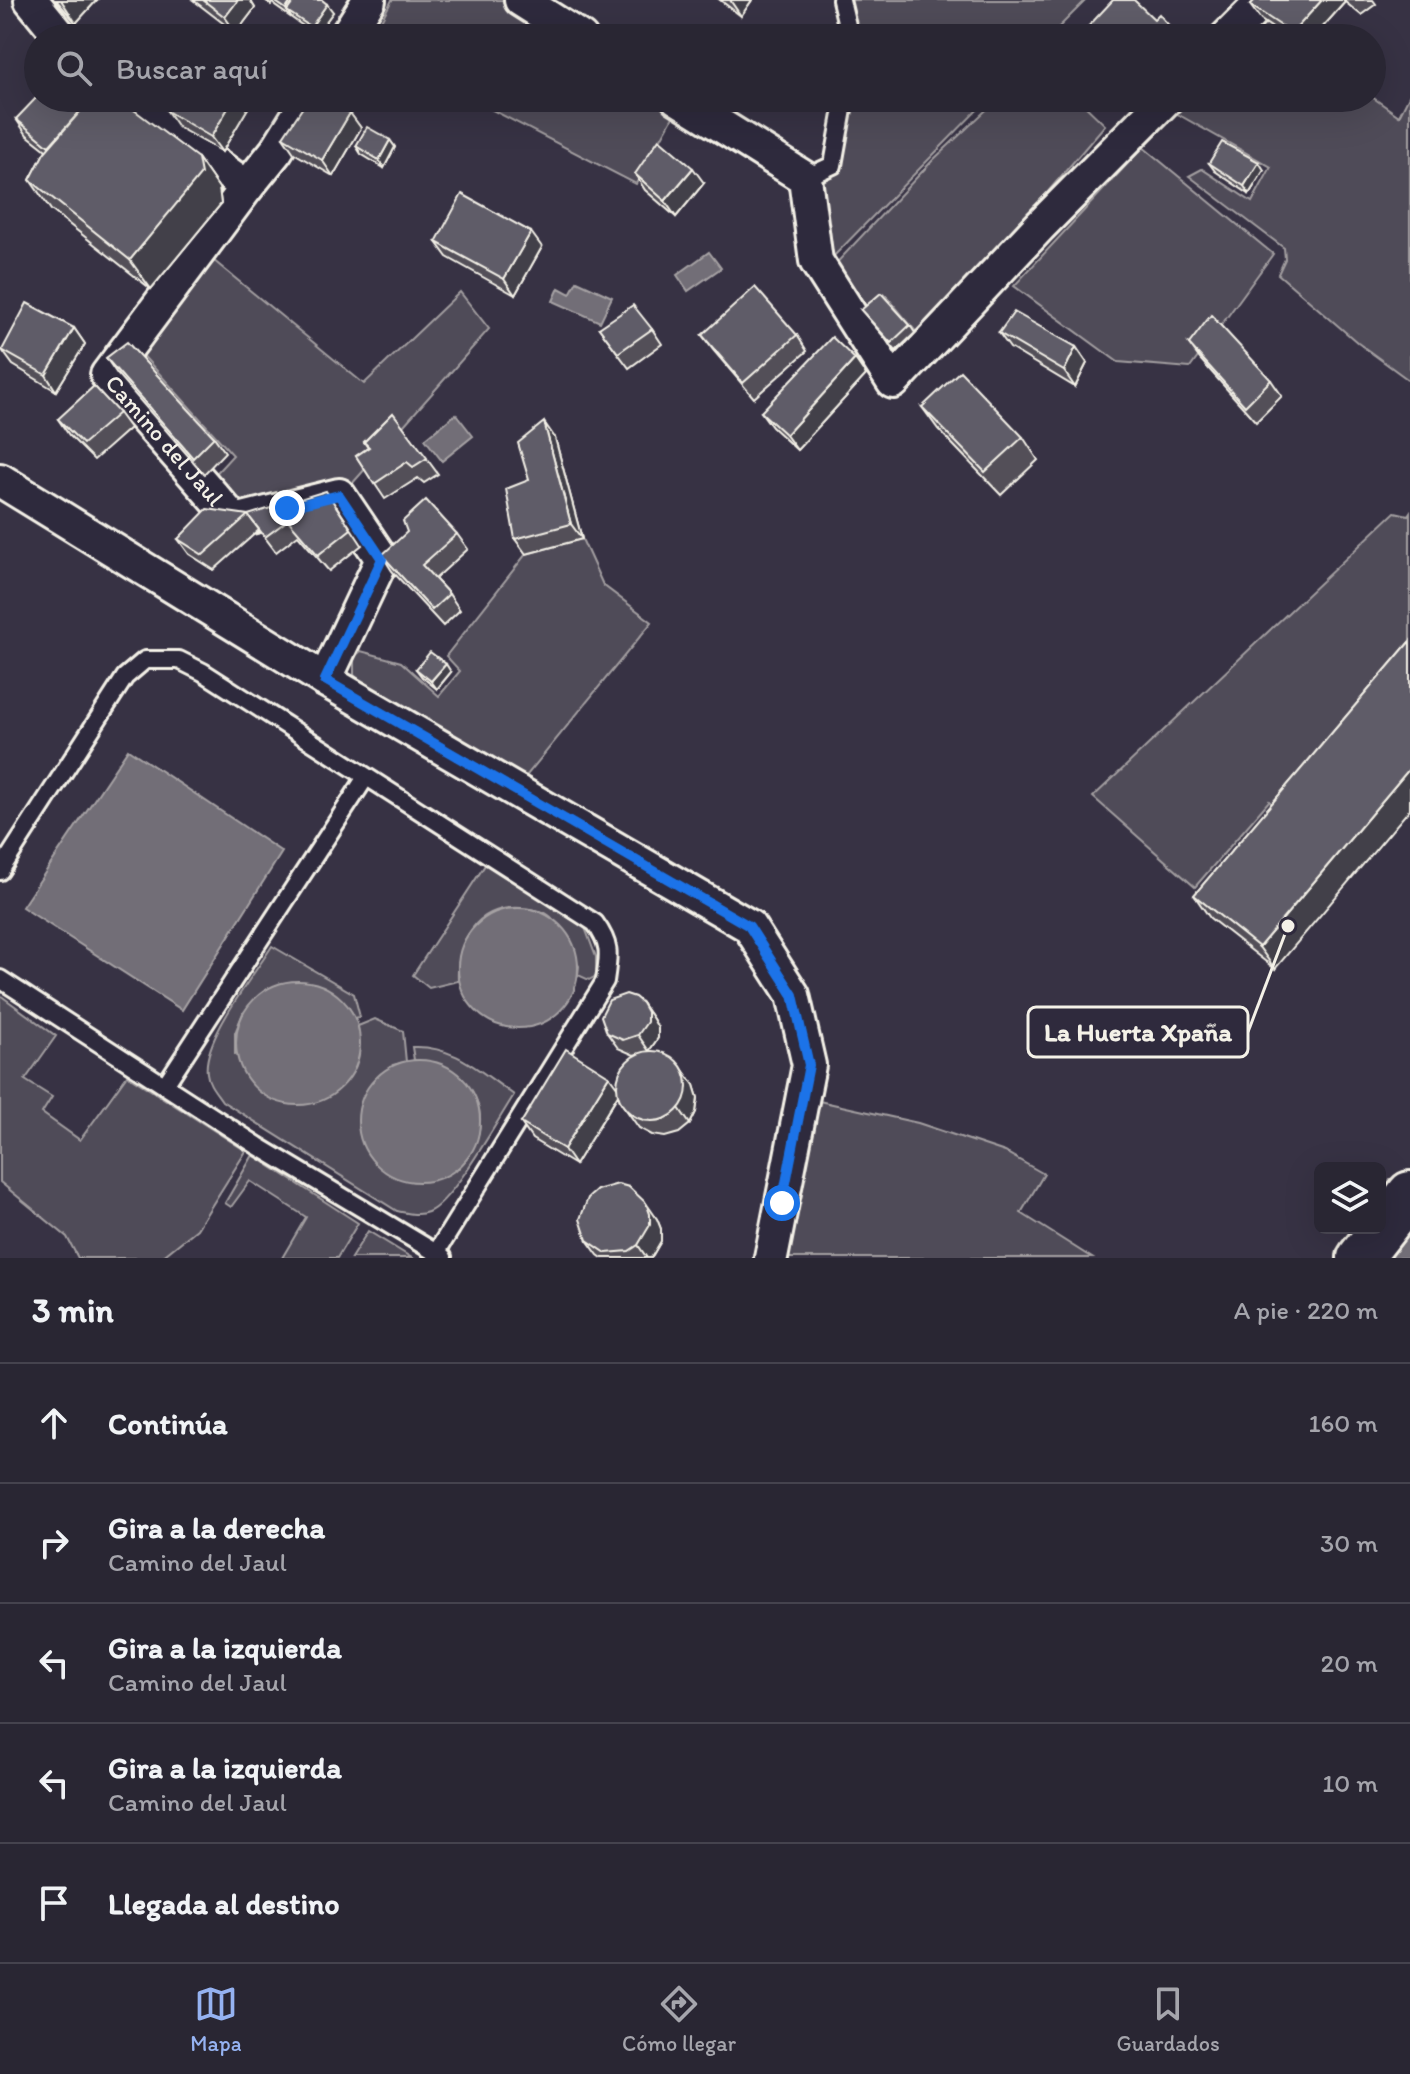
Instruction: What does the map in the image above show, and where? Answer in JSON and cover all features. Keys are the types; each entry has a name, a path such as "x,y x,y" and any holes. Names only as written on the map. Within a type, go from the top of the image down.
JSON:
{"street":[{"path":"31,0 51,24"},
{"path":"354,24 369,0"},
{"path":"521,0 559,24"},
{"path":"1240,24 1264,0"},
{"path":"143,112 247,187 276,151 300,112"},
{"path":"699,112 805,178 816,261 893,382 1153,112"},
{"name":"Camino del Jaul","path":"247,187 107,375 235,521 339,495 382,559 325,680"},
{"path":"0,480 325,680 749,926 793,995 809,1065 771,1258"},
{"path":"1360,1258 1410,1194"}],"lane":[{"path":"841,0 847,24"},
{"path":"805,178 833,165 842,112"},
{"path":"0,871 125,677 145,660 179,660 203,672 595,923 607,941 609,958 605,981 440,1256 320,1184 0,979"},
{"path":"165,1085 366,777"}],"shaded area":[{"path":"392,0 503,0 539,24 379,24"},
{"path":"850,0 1086,0 1062,24 857,24"},
{"path":"1410,94 1410,381 1358,343 1278,274 1285,259 1284,248 1189,176 1202,169 1252,202 1271,167 1174,112 1386,112 1386,107 1399,116"},
{"path":"496,112 670,112 674,115 636,184"},
{"path":"852,112 975,112 826,264 819,183 839,172"},
{"path":"984,112 1092,112 1105,125 922,339 884,293 863,314 829,271 933,160"},
{"path":"1143,147 1273,254 1190,368 1118,362 1014,286"},
{"path":"709,252 721,268 688,291 677,275"},
{"path":"213,260 364,384 460,292 489,329 351,485 337,479 239,507 210,480 233,455 137,349 185,288"},
{"path":"577,281 612,297 600,322 553,301 559,288 570,294"},
{"path":"456,414 473,436 442,461 425,439"},
{"path":"1395,512 1408,515 1410,512 1410,657 1283,815 1269,801 1195,887 1093,797"},
{"path":"582,539 603,585 652,622 523,780 374,693 354,675 354,657 361,651 401,662 439,696 460,671 446,656 526,554"},
{"path":"128,749 282,852 182,1010 22,907"},
{"path":"487,862 584,925 596,957 596,976 589,980 578,975 579,966 551,917 541,911 521,908 492,913 472,929 461,953 458,981 429,988 413,975"},
{"path":"518,908 541,912 561,925 574,945 578,968 574,991 561,1011 541,1024 518,1028 495,1024 475,1011 462,991 458,968 462,945 475,925 495,912"},
{"path":"272,946 354,994 360,1017 354,1018 349,1008 243,1013 235,1033 235,1054 360,1045 358,1026 375,1019 403,1031 406,1062 393,1065 456,1171 470,1153 478,1135 480,1117 476,1100 467,1085 454,1073 414,1060 412,1047 441,1050 454,1055 514,1095 462,1177 450,1193 428,1212 397,1211 222,1101 211,1084 207,1073 213,1043 231,1008"},
{"path":"298,981 322,986 342,999 355,1019 360,1043 355,1067 342,1087 322,1100 298,1105 274,1100 254,1087 241,1067 236,1043 241,1019 254,999 274,986"},
{"path":"0,995 56,1036 25,1080 52,1097 42,1113 80,1140 127,1075 246,1151 197,1229 161,1258 78,1258 67,1237 0,1182"},
{"path":"419,1060 442,1065 462,1078 475,1098 480,1121 475,1144 462,1164 442,1177 419,1182 396,1177 376,1164 363,1144 358,1121 363,1098 376,1078 396,1065"},
{"path":"819,1101 918,1123 1005,1152 1044,1174 1021,1213 1092,1258 784,1258"},
{"path":"253,1155 358,1223 337,1258 282,1258 306,1217 250,1181 231,1207 225,1203"},
{"path":"1410,1211 1410,1258 1373,1258"},
{"path":"368,1231 412,1258 351,1258"}],"building":[{"path":"203,0 238,0 225,17"},
{"path":"273,0 292,0 286,9"},
{"path":"295,0 322,0 327,4 313,24 306,24 287,11"},
{"path":"1113,0 1134,0 1154,19 1159,14 1168,24 1091,24"},
{"path":"1255,0 1322,0 1300,24 1278,24 1250,5"},
{"path":"24,111 79,112 49,146 16,119"},
{"path":"80,112 137,112 198,158 201,174 130,260 30,180 44,153"},
{"path":"169,112 226,112 211,137"},
{"path":"300,112 350,113 322,160 283,137"},
{"path":"367,127 390,140 379,160 356,146"},
{"path":"659,139 693,168 665,201 635,174"},
{"path":"1222,142 1259,162 1244,186 1209,163"},
{"path":"462,194 531,232 504,279 436,242"},
{"path":"755,287 797,335 743,383 702,335"},
{"path":"881,293 910,325 891,343 861,310"},
{"path":"27,303 74,328 46,375 2,350"},
{"path":"633,305 652,329 618,353 599,328"},
{"path":"1014,312 1076,347 1064,371 999,333"},
{"path":"1211,315 1271,380 1245,406 1189,344"},
{"path":"832,337 855,359 786,435 761,412"},
{"path":"127,342 214,437 193,458 106,358"},
{"path":"960,371 1023,437 985,472 922,407"},
{"path":"94,386 119,413 83,444 58,419"},
{"path":"393,413 427,458 413,467 407,462 374,484 356,456 369,447 364,442"},
{"path":"544,422 571,524 515,539 506,489 529,480 518,443"},
{"path":"326,491 351,529 318,555 288,520 265,537 248,515"},
{"path":"426,500 457,534 422,565 449,594 432,610 382,555 407,532 403,521"},
{"path":"207,509 248,515 203,555 178,539"},
{"path":"1410,641 1410,768 1259,947 1194,895"},
{"path":"430,652 446,664 431,681 416,669"},
{"path":"626,994 642,1003 647,1012 647,1022 638,1035 623,1040 607,1033 601,1016 609,1000"},
{"path":"566,1049 609,1076 564,1149 521,1123"},
{"path":"652,1051 677,1061 687,1086 677,1111 652,1121 627,1111 617,1086 627,1061"},
{"path":"618,1184 629,1187 646,1203 650,1225 638,1245 629,1251 606,1253 587,1240 580,1219 588,1198 597,1190"}],"place":[{"name":"La Huerta Xpaña","path":"1288,926"}],"route":[{"path":"287,508 339,495 382,559 325,680 749,926 793,995 809,1065 782,1203"}]}
